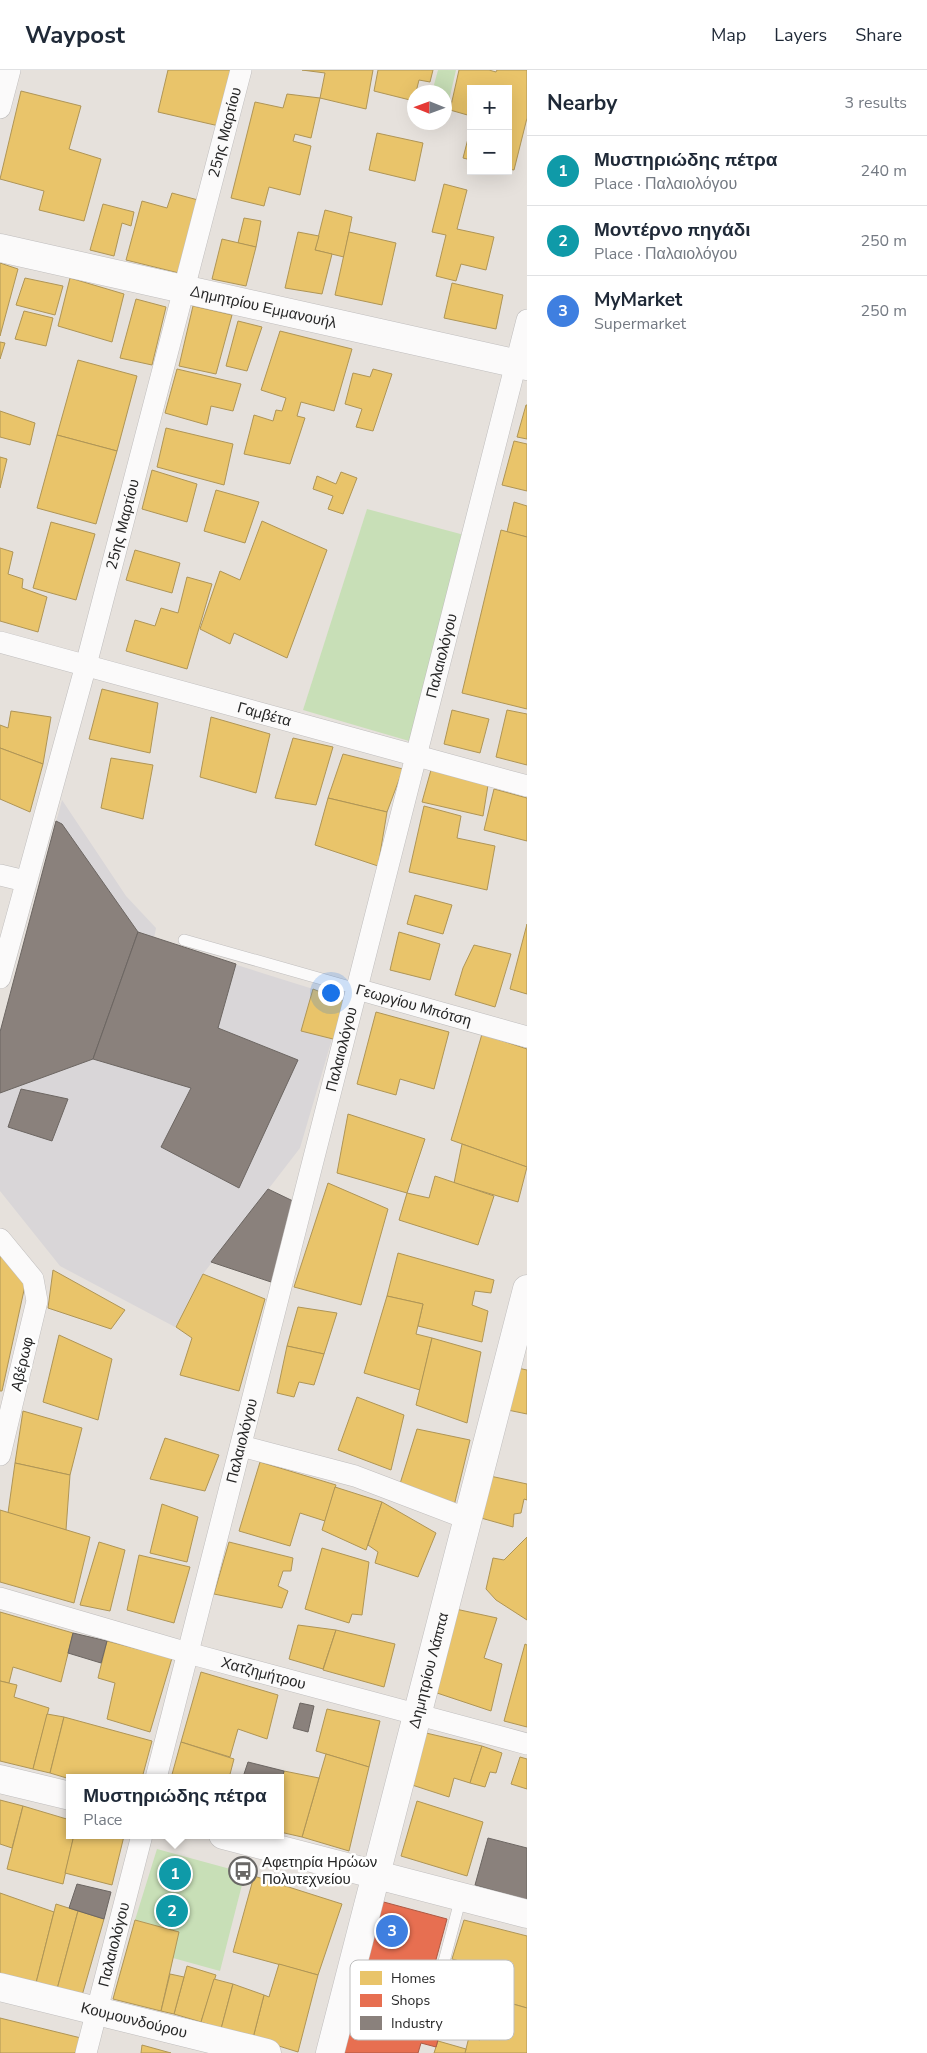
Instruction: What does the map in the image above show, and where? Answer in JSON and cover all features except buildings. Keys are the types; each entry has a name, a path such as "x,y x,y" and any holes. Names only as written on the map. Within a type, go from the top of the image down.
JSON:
{"street":[{"path":"0,108 10,70"},
{"name":"25ης Μαρτίου","path":"0,978 25,881 86,666 241,70"},
{"name":"Δημητρίου Εμμανουήλ","path":"0,248 522,364"},
{"name":"Παλαιολόγου","path":"157,1774 417,756 522,364 527,320"},
{"name":"Γαμβέτα","path":"0,642 527,786"},
{"path":"0,875 25,881"},
{"name":"Γεωργίου Μπότση","path":"357,989 527,1037"},
{"name":"Αβέρωφ","path":"0,1239 33,1279 37,1301 0,1455"},
{"name":"Δημητρίου Λάππα","path":"354,1960 527,1289"},
{"path":"241,1446 355,1476 468,1519"},
{"name":"Χατζημήτρου","path":"0,1598 188,1653 527,1744"},
{"path":"0,1779 66,1795"},
{"name":"Παλαιολόγου","path":"86,2053 141,1839"},
{"path":"238,1839 527,1914"},
{"name":"Δημητρίου Λάππα","path":"330,2053 350,1976"},
{"name":"Κουμουνδούρου","path":"0,1987 267,2053"}],"lane":[{"name":"Γεωργίου Μπότση","path":"184,940 357,989"},
{"path":"444,1960 461,1897"}],"shaded area":[{"path":"62,800 126,896 156,928 154,939 313,989 301,1031 332,1039 300,1148 203,1274 175,1327 60,1266 0,1191 0,1032"}],"green space":[{"path":"438,70 456,70 452,87 452,85 434,85"},
{"path":"367,509 468,536 416,743 303,710"},
{"path":"157,1849 245,1873 220,1971 173,1958 179,1932 135,1920"}],"place":[{"name":"Αφετηρία Ηρώων Πολυτεχνείου","path":"243,1871"},
{"name":"Μυστηριώδης πέτρα","path":"175,1874"},
{"name":"Μοντέρνο πηγάδι","path":"172,1911"},
{"name":"MyMarket","path":"392,1931"}]}
